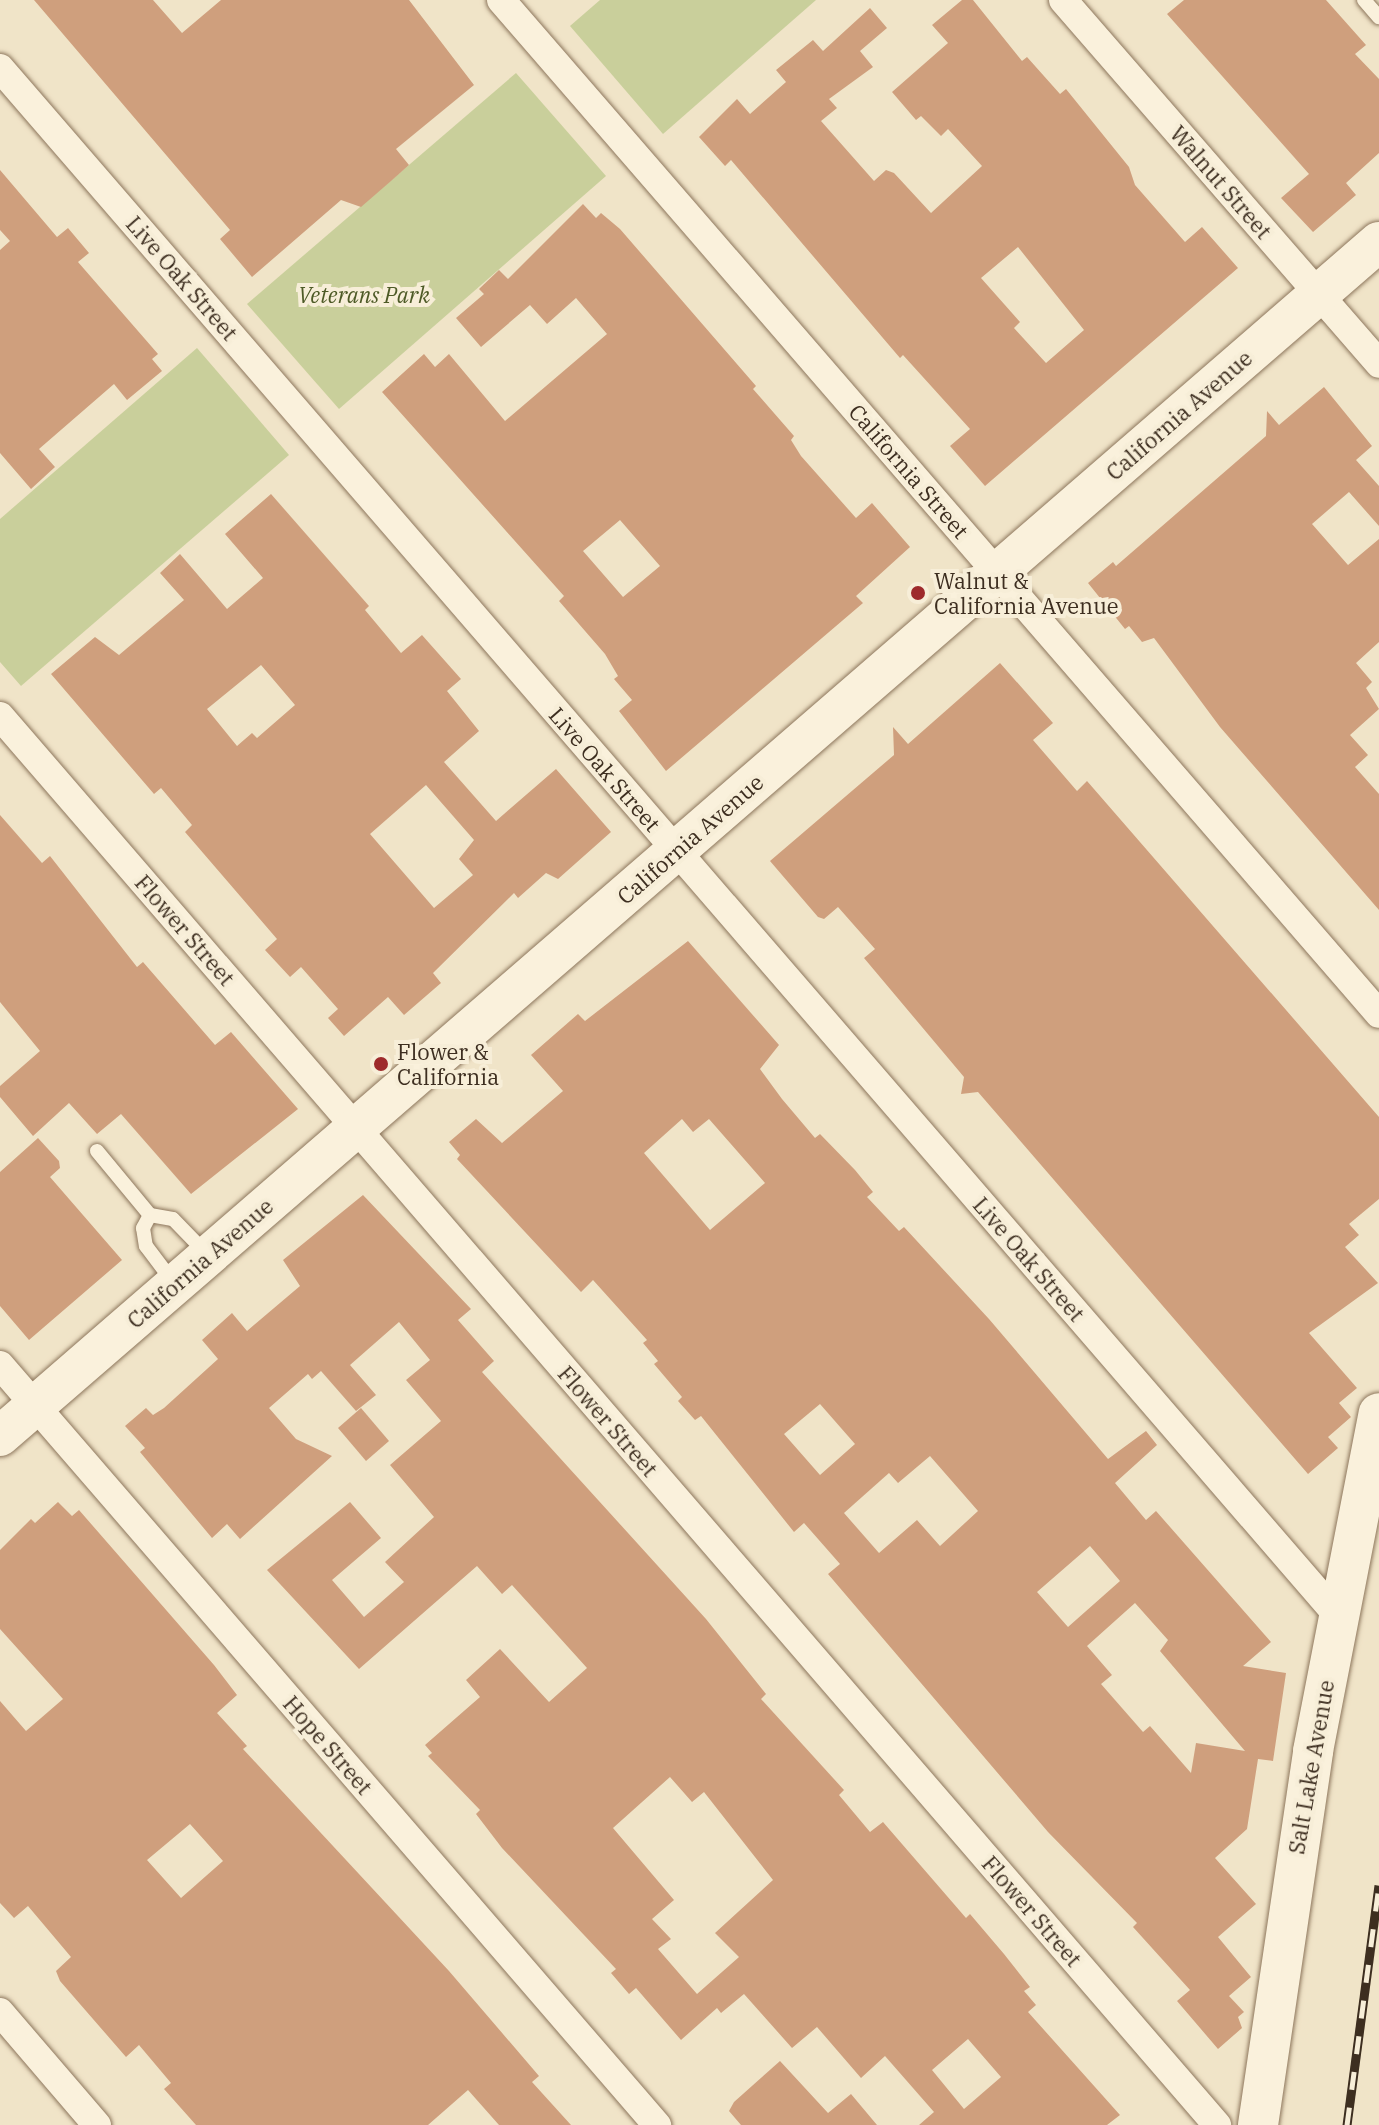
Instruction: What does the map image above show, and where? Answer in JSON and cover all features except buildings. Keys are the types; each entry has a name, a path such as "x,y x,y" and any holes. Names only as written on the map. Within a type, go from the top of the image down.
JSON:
{"street":[{"name":"California Street","path":"501,0 1379,1014"},
{"name":"Walnut Street","path":"1063,0 1379,364"},
{"name":"Live Oak Street","path":"0,68 1337,1615"},
{"name":"California Avenue","path":"0,1436 1379,242"},
{"name":"Flower Street","path":"0,716 1217,2125"},
{"name":"Hope Street","path":"0,1365 657,2125"},
{"name":"Salt Lake Avenue","path":"1258,2125 1288,1904 1337,1615 1379,1413"},
{"path":"0,2012 97,2125"}],"lane":[{"path":"1364,0 1379,17"},
{"path":"97,1151 150,1215 173,1219 208,1256"},
{"path":"150,1215 143,1228 146,1246 175,1285"}],"green space":[{"path":"600,0 816,0 663,134 570,26"},
{"name":"Veterans Park","path":"516,73 606,176 339,409 247,304"},
{"path":"197,348 289,455 21,686 0,662 0,519"}],"railway":[{"path":"1347,2125 1379,1885"}],"place":[{"name":"Walnut & California Avenue","path":"918,593"},
{"name":"Flower & California","path":"381,1064"}]}
